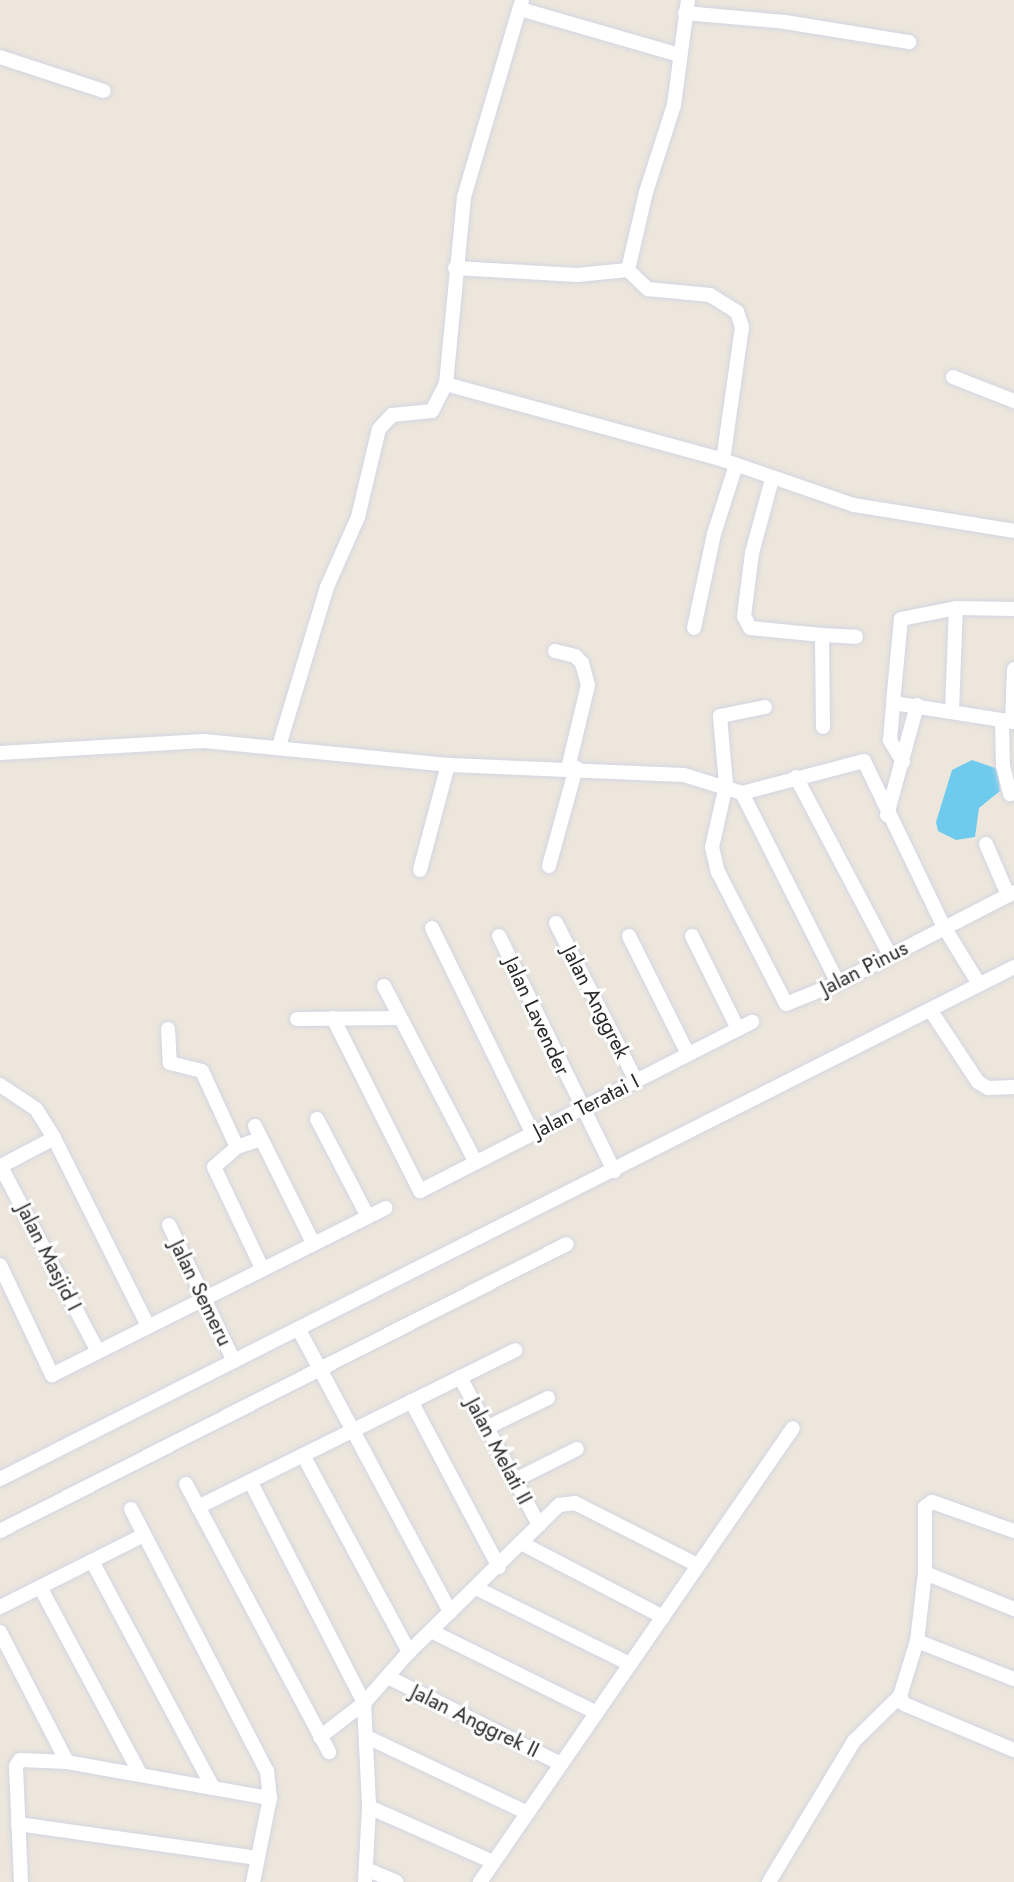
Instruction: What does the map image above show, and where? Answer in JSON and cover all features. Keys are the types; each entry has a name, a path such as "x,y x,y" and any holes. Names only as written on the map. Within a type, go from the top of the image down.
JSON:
{"street":[{"path":"279,746 327,587 358,517 379,429 392,415 432,411 446,384 455,268 467,184 521,4 680,55"},
{"path":"628,270 646,192 674,104 686,7 909,42"},
{"path":"0,57 104,91"},
{"path":"455,268 577,275 628,270 648,289 710,295 737,312 742,327 730,462 694,628"},
{"path":"953,377 1014,401"},
{"path":"446,384 730,462 772,479 855,505 1014,531"},
{"path":"772,479 752,552 744,616 750,628 856,637"},
{"path":"903,762 890,740 901,619 956,608 1014,609"},
{"path":"952,710 956,608"},
{"path":"822,635 822,727"},
{"path":"549,866 588,685 582,663 575,656 555,651"},
{"path":"1013,796 1003,766 1014,669"},
{"path":"893,703 952,710 1009,721"},
{"path":"887,814 917,705"},
{"path":"726,785 721,713 765,706"},
{"path":"1,754 152,741 279,746 448,765 572,768 684,775 726,785 742,793 838,983"},
{"path":"742,793 864,761 887,814 944,928 979,984"},
{"path":"420,870 448,765"},
{"path":"796,777 890,955"},
{"name":"Jalan Pinus","path":"726,785 712,854 783,1001 791,1003 838,983 1011,893"},
{"path":"986,844 1011,893"},
{"name":"Jalan Anggrek","path":"556,923 636,1081"},
{"path":"432,928 533,1134"},
{"name":"Jalan Lavender","path":"499,936 614,1171"},
{"path":"629,936 688,1054"},
{"path":"692,936 738,1029"},
{"path":"0,1479 234,1360 302,1334 614,1171 938,1022 979,984 1014,967"},
{"path":"384,986 477,1163"},
{"name":"Jalan Teratai I","path":"333,1018 420,1191 752,1021"},
{"path":"296,1019 400,1018"},
{"path":"938,1022 978,1082 988,1088 1014,1087"},
{"path":"168,1029 170,1063 202,1071 237,1147"},
{"path":"0,1085 36,1109 54,1138 148,1326"},
{"path":"317,1119 368,1217"},
{"path":"262,1268 214,1167 258,1133 313,1244"},
{"path":"0,1166 54,1138"},
{"name":"Jalan Masjid I","path":"0,1166 97,1350"},
{"path":"0,1265 48,1373 386,1208"},
{"name":"Jalan Semeru","path":"169,1226 234,1360"},
{"path":"0,1531 316,1361 567,1244"},
{"path":"302,1334 450,1612"},
{"path":"198,1507 515,1350"},
{"name":"Jalan Melati II","path":"460,1377 538,1525"},
{"path":"486,1427 548,1398"},
{"path":"411,1401 499,1567"},
{"path":"480,1882 663,1618 695,1564 793,1428"},
{"path":"515,1480 577,1449"},
{"path":"303,1455 409,1651"},
{"path":"250,1481 364,1703 369,1807 365,1875 396,1882"},
{"path":"186,1484 329,1752"},
{"path":"320,1737 364,1703 409,1651 523,1544 538,1525 559,1506 575,1503 695,1564"},
{"path":"769,1882 854,1741 900,1696 917,1641 925,1573 923,1513 928,1503 1014,1531"},
{"path":"131,1509 263,1762 270,1798 253,1882"},
{"path":"0,1607 144,1535"},
{"path":"523,1544 663,1618"},
{"path":"92,1560 213,1788"},
{"path":"925,1573 1014,1609"},
{"path":"40,1587 141,1775"},
{"path":"476,1588 630,1664"},
{"path":"431,1631 597,1713"},
{"path":"0,1632 66,1762"},
{"path":"917,1641 1014,1679"},
{"name":"Jalan Anggrek II","path":"388,1677 561,1764"},
{"path":"900,1696 904,1704 1014,1750"},
{"path":"367,1737 528,1813"},
{"path":"21,1882 18,1762 66,1762 270,1798"},
{"path":"369,1807 493,1863"},
{"path":"18,1824 256,1858"}],"water":[{"path":"972,760 998,769 1000,791 979,808 975,837 956,840 938,831 936,822 952,770"}]}
